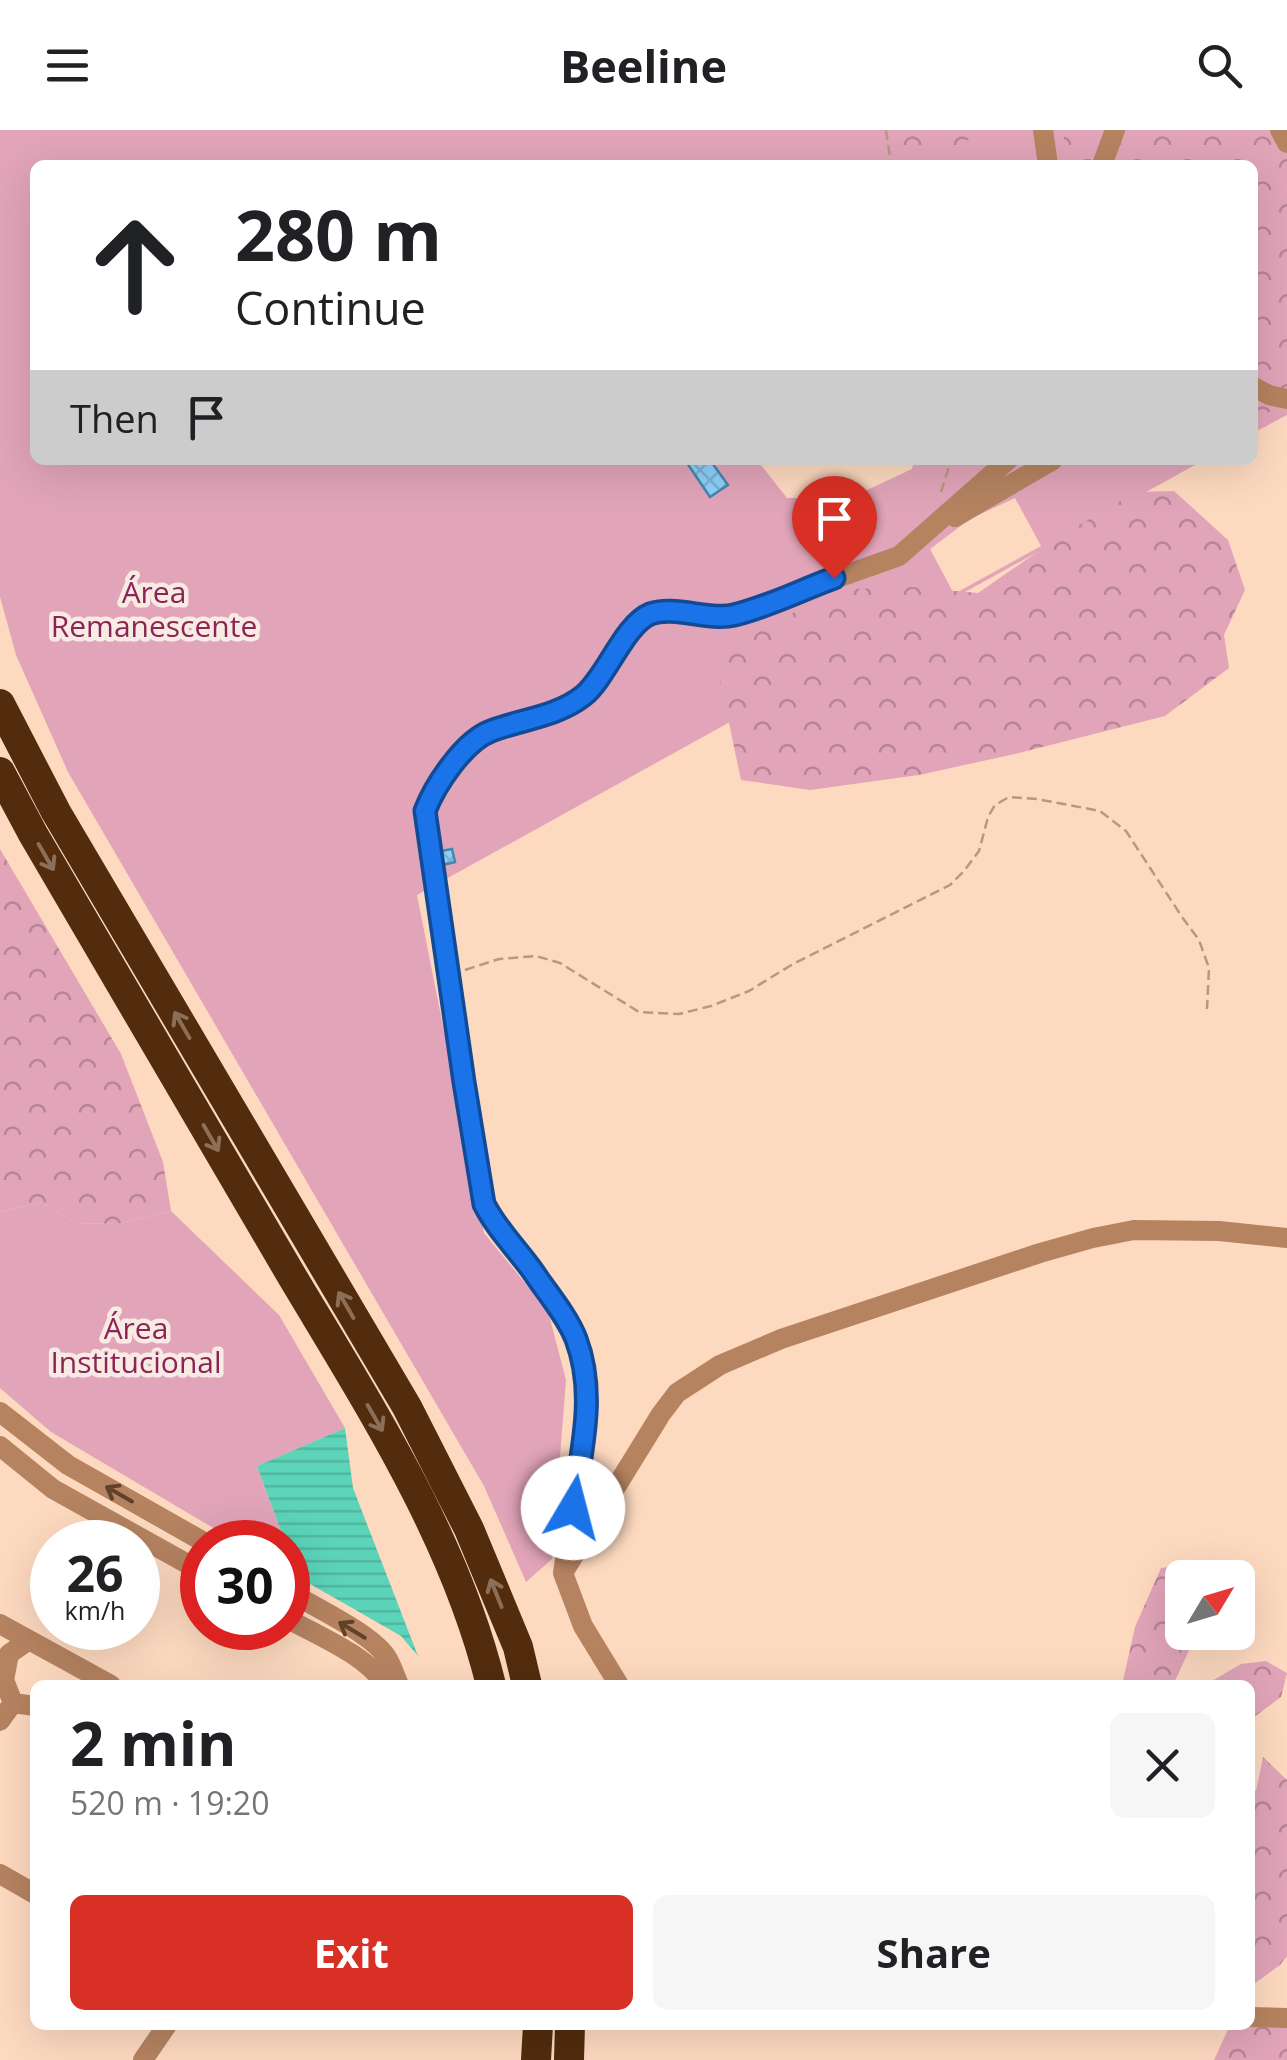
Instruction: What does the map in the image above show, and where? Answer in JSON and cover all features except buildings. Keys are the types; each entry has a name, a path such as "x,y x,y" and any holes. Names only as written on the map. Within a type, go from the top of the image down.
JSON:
{"highway":[{"path":"0,704 56,812 407,1408 469,1529 518,1648 526,1680"},
{"path":"0,772 32,834 380,1424 441,1541 490,1680"},
{"path":"536,2060 538,2030"},
{"path":"569,2060 570,2030"}],"street":[{"path":"1043,130 1047,160"},
{"path":"1104,160 1116,130"},
{"path":"1280,130 1287,143"},
{"path":"1258,389 1287,399"},
{"path":"615,1680 583,1626 564,1573 588,1409 584,1365 574,1335 484,1204 425,811 432,792 470,744 488,732 566,708 587,693 636,624 651,614 730,616 899,556 1002,465"},
{"path":"930,529 1045,465"},
{"path":"564,1573 676,1393 720,1366 781,1338 1093,1238 1134,1230 1219,1231 1287,1238"},
{"path":"0,1412 68,1465 180,1528"},
{"path":"0,1446 52,1489 180,1560"},
{"path":"310,1605 378,1648 397,1680"},
{"path":"0,1624 102,1680"},
{"path":"310,1631 355,1656 382,1680"},
{"path":"12,1703 4,1680 9,1654 29,1640"},
{"path":"68,1680 70,1662"},
{"path":"12,1703 30,1705"},
{"path":"0,1722 12,1703"},
{"path":"0,1874 30,1891"},
{"path":"1255,2017 1287,2018"},
{"path":"143,2060 164,2030"}],"path":[{"path":"886,130 890,160"},
{"path":"450,975 499,960 536,956 560,964 639,1012 679,1014 711,1006 748,991 950,884 978,851 995,805 1009,797 1100,811 1126,831 1199,940 1209,968 1207,1010"}],"green space":[{"name":"Área Remanescente","path":"0,130 1287,130 1287,415 1258,430 1258,160 30,160 30,465 761,465 787,498 850,498 912,469 913,465 1195,465 417,895 484,1233 548,1311 566,1380 552,1559 526,1582 484,1486 68,772 16,655 0,597","holes":["1015,498 1041,546 954,594 930,549 970,519"]},
{"path":"880,130 986,130 931,160 907,160"},
{"path":"1055,130 1287,130 1287,403 1258,418 1258,160 1064,160 1064,135"},
{"path":"1174,491 1228,540 1245,590 1224,635 1229,668 1165,716 919,775 810,790 741,780 717,666 774,620 857,589 912,587 978,593 1059,537 1136,492"},
{"path":"0,849 121,1054 163,1162 171,1211 117,1224 76,1223 42,1202 0,1212"},
{"name":"Área Institucional","path":"42,1202 76,1223 117,1224 171,1211 279,1315 345,1428 257,1466 277,1520 200,1520 51,1432 0,1388 0,1212"},
{"path":"1161,1568 1165,1568 1165,1650 1189,1650 1175,1680 1123,1680 1135,1627"},
{"path":"1266,1661 1287,1673 1281,1697 1255,1716 1255,1680 1214,1680 1241,1664"},
{"path":"1263,1757 1287,1780 1287,1956 1255,1983 1255,1791"},
{"path":"1287,2025 1287,2060 1214,2060 1228,2030"}],"water":[{"path":"345,1428 353,1488 418,1656 401,1636 310,1584 310,1520 277,1520 257,1466"}],"route":[{"path":"573,1508 588,1409 584,1365 574,1335 484,1204 425,811 432,792 470,744 488,732 566,708 587,693 636,624 651,614 730,616 834,578"}]}
